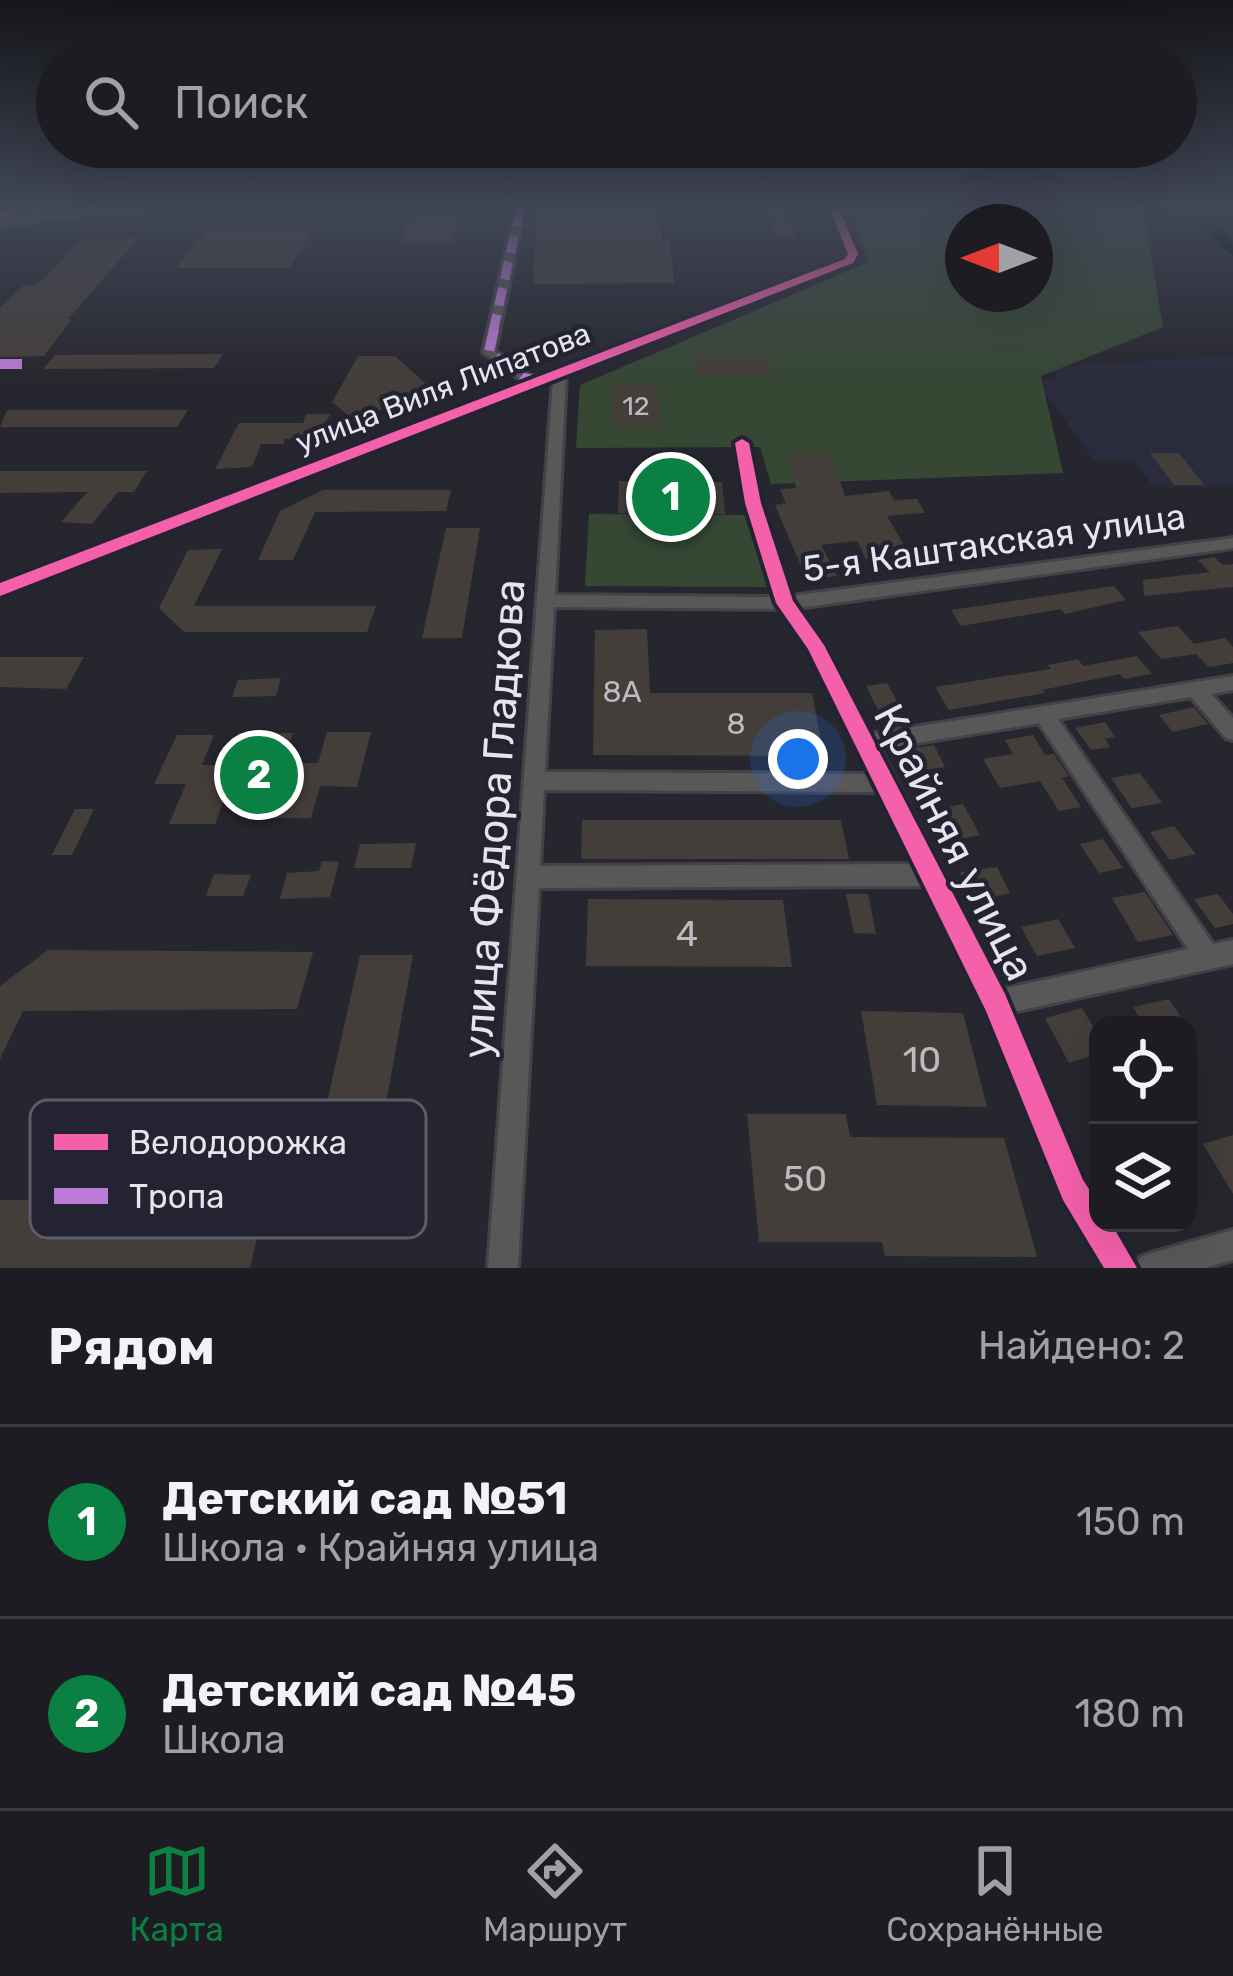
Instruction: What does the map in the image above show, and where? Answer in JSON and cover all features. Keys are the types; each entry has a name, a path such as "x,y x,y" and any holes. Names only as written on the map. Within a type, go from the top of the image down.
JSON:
{"street":[{"path":"508,264 489,352 523,378 551,379"},
{"name":"улица Виля Липатова","path":"0,590 841,264"},
{"name":"улица Фёдора Гладкова","path":"503,1268 547,601 551,379"},
{"name":"Крайняя улица","path":"742,442 753,502 784,603 815,645 887,783 997,1004 1073,1190 1122,1268"},
{"name":"5-я Каштакская улица","path":"547,601 784,603 1233,543"},
{"path":"865,743 1233,683"},
{"path":"1196,690 1233,732"},
{"path":"997,1004 1220,955 1044,714"},
{"path":"536,781 887,783"},
{"path":"530,877 931,875"},
{"path":"1151,1268 1233,1245"}],"shaded area":[{"path":"1233,356 1233,487 1153,487 1135,461 1094,460 1036,381 1058,379 1053,367"}],"green space":[{"path":"864,264 945,264 945,312 1053,312 1053,264 1152,264 1163,327 1041,376 1063,473 771,484 760,447 576,448 580,385"},
{"path":"589,514 752,515 768,587 585,586"}],"building":[{"path":"57,264 116,264 68,319 72,319 44,356 0,357 0,307 24,285 37,285"},
{"path":"179,264 291,264 289,268 176,268"},
{"path":"534,264 672,264 674,283 533,284"},
{"path":"223,354 214,368 43,369 55,355"},
{"path":"696,355 767,357 771,376 697,375"},
{"path":"358,356 395,356 438,395 418,402 414,398 354,420 332,402"},
{"path":"657,385 660,426 612,426 613,386"},
{"path":"7,410 188,410 177,427 0,427"},
{"path":"306,414 331,414 312,442 304,437 261,444 252,467 215,469 239,423 303,423"},
{"path":"830,453 845,496 889,491 894,500 917,499 925,513 887,516 909,554 866,559 857,541 821,545 837,576 807,580 775,505 786,503 780,489 796,488 787,454"},
{"path":"1150,453 1179,453 1204,485 1174,485"},
{"path":"0,471 147,471 134,492 118,492 92,524 61,522 87,492 0,493"},
{"path":"619,481 722,482 725,514 618,513"},
{"path":"323,490 451,490 446,511 315,512 293,560 258,560 280,511"},
{"path":"446,528 480,528 462,638 422,638"},
{"path":"222,549 194,606 376,606 367,632 184,632 159,608 188,550"},
{"path":"1214,557 1223,565 1233,564 1233,587 1144,596 1143,580 1210,572 1198,560"},
{"path":"1114,586 1126,600 1065,614 1061,609 961,626 951,610"},
{"path":"1178,626 1194,644 1225,638 1233,647 1233,663 1209,667 1196,654 1161,659 1138,632"},
{"path":"647,629 650,693 812,693 824,756 593,755 595,630"},
{"path":"1137,656 1152,674 1124,679 1120,674 949,710 935,687 1051,669 1048,665 1078,659 1083,666"},
{"path":"0,657 84,657 66,689 0,687"},
{"path":"281,678 276,696 232,697 238,680"},
{"path":"887,683 902,711 880,714 866,686"},
{"path":"1194,707 1208,724 1173,732 1159,715"},
{"path":"1105,722 1115,737 1105,739 1110,747 1091,750 1075,728"},
{"path":"327,732 371,732 357,787 320,786 311,818 268,818 279,786 229,786 215,824 169,824 186,784 154,784 177,735 214,735 202,765 239,765 251,733 293,733 283,763 318,763"},
{"path":"1033,735 1045,755 1054,754 1069,776 1062,778 1081,807 1059,811 1040,781 1000,788 983,759 1013,754 1005,740"},
{"path":"934,745 945,767 911,772 900,750"},
{"path":"1140,773 1162,803 1132,808 1111,778"},
{"path":"963,804 980,835 944,842 928,811"},
{"path":"75,809 94,809 72,855 52,855"},
{"path":"582,820 841,820 849,859 581,859"},
{"path":"1174,826 1196,854 1170,860 1150,832"},
{"path":"1103,839 1123,868 1099,873 1080,844"},
{"path":"416,843 411,868 354,868 360,844"},
{"path":"322,861 339,862 330,897 280,899 287,873 319,871"},
{"path":"997,867 1010,893 973,901 960,872"},
{"path":"214,874 251,875 243,896 206,896"},
{"path":"1145,892 1173,935 1138,942 1112,898"},
{"path":"846,894 868,894 876,934 854,933"},
{"path":"1218,894 1233,914 1233,924 1215,928 1194,899"},
{"path":"588,899 783,900 792,967 586,966"},
{"path":"1058,919 1075,948 1037,956 1021,927"},
{"path":"48,950 313,952 297,1009 23,1011 0,1059 0,986"},
{"path":"360,955 413,955 387,1100 328,1100"},
{"path":"1169,999 1180,1016 1138,1016 1133,1007"},
{"path":"1082,1008 1089,1020 1089,1057 1069,1063 1045,1018"},
{"path":"861,1011 963,1013 987,1107 877,1105"},
{"path":"747,1114 846,1114 850,1137 1004,1138 1037,1257 885,1256 882,1242 759,1242"},
{"path":"1233,1135 1233,1194 1203,1144"},
{"path":"0,1200 30,1200 30,1238 257,1238 250,1268 0,1268"}],"marked path":[{"path":"508,264 489,352 523,378 540,381"},
{"path":"0,364 30,364"}],"cycle path":[{"path":"0,590 841,264"},
{"path":"742,443 753,503 785,603 815,645 887,783 996,1003 1073,1190 1122,1268"}],"place":[{"name":"Детский сад №51","path":"671,497"},
{"name":"Детский сад №45","path":"259,775"}]}
